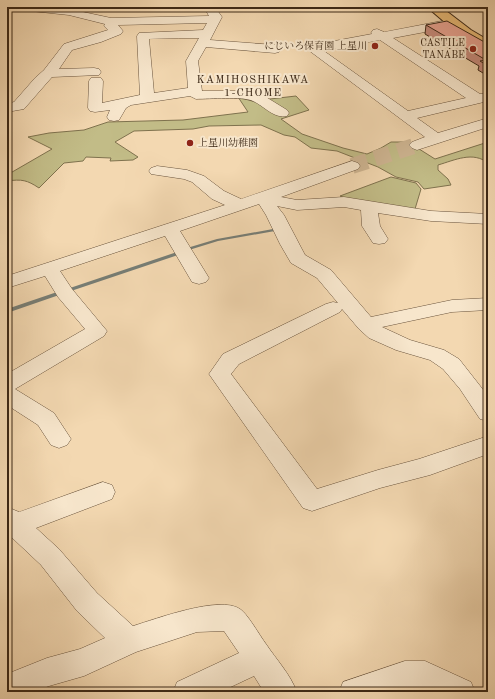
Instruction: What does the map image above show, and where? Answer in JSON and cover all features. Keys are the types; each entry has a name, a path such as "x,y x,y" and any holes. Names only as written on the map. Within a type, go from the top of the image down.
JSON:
{"highway":[{"path":"439,8 453,23 488,46"},
{"path":"439,8 488,38"}],"street":[{"path":"176,7 184,16"},
{"path":"439,8 470,7"},
{"path":"19,9 41,8 69,12 115,22 212,13 205,39 192,61 196,95 241,94 256,97 282,113"},
{"path":"7,108 19,106 40,81 49,73 68,47 97,39 117,31 110,26 115,22"},
{"path":"432,135 313,49 453,23"},
{"path":"368,28 483,98"},
{"path":"147,97 143,36 179,34 275,49"},
{"path":"49,73 95,76 95,108 121,104 127,101 147,97 195,91"},
{"path":"406,116 483,98"},
{"path":"114,117 121,104"},
{"path":"417,145 488,122"},
{"path":"7,282 262,198 352,166"},
{"path":"157,171 187,175 198,179 218,195 240,205"},
{"path":"262,198 296,205 344,202 431,216 488,219"},
{"path":"262,198 275,215 298,259 324,274 340,305 376,333 403,345 437,355 451,364 481,393 488,413"},
{"path":"369,206 371,226 379,239"},
{"path":"170,228 199,278"},
{"path":"7,384 97,331 65,293 49,268"},
{"path":"366,324 452,306 488,304"},
{"path":"340,305 231,359 220,374 312,501 378,479 421,468 488,445"},
{"path":"7,394 46,419 59,439"},
{"path":"13,528 103,492"},
{"path":"13,528 50,557 87,602 130,640"},
{"path":"7,688 47,672 84,662 130,640 197,619 231,618 282,692"},
{"path":"188,692 260,658"},
{"path":"354,692 405,675 425,675 460,692"}],"shaded area":[{"path":"296,96 309,110 281,119 302,134 343,148 367,154 391,142 408,142 435,159 488,142 488,163 482,159 470,157 457,159 438,165 438,170 448,179 451,185 424,189 418,182 396,177 378,167 337,151 311,148 295,137 284,135 261,125 209,126 193,129 134,131 115,142 138,157 133,160 110,161 111,158 86,157 83,161 64,163 39,188 24,181 7,181 7,175 52,149 28,137 49,133 84,130 108,122 183,120 248,112 238,97 259,103 270,99"},
{"path":"391,177 416,183 421,189 415,209 347,199 340,196"}],"building":[{"path":"447,21 488,44 488,66 480,61 486,60 426,25"}],"waterway":[{"path":"189,249 217,240 273,230"},
{"path":"69,290 176,254"},
{"path":"7,311 60,293"}],"tunnel":[{"path":"352,166 417,145"}],"place":[{"name":"にじいろ保育園 上星川","path":"375,46"},
{"name":"CASTILE TANABE","path":"473,49"},
{"name":"上星川幼稚園","path":"190,143"}],"district":[{"name":"KAMIHOSHIKAWA 1-CHOME","path":"253,86"}]}
